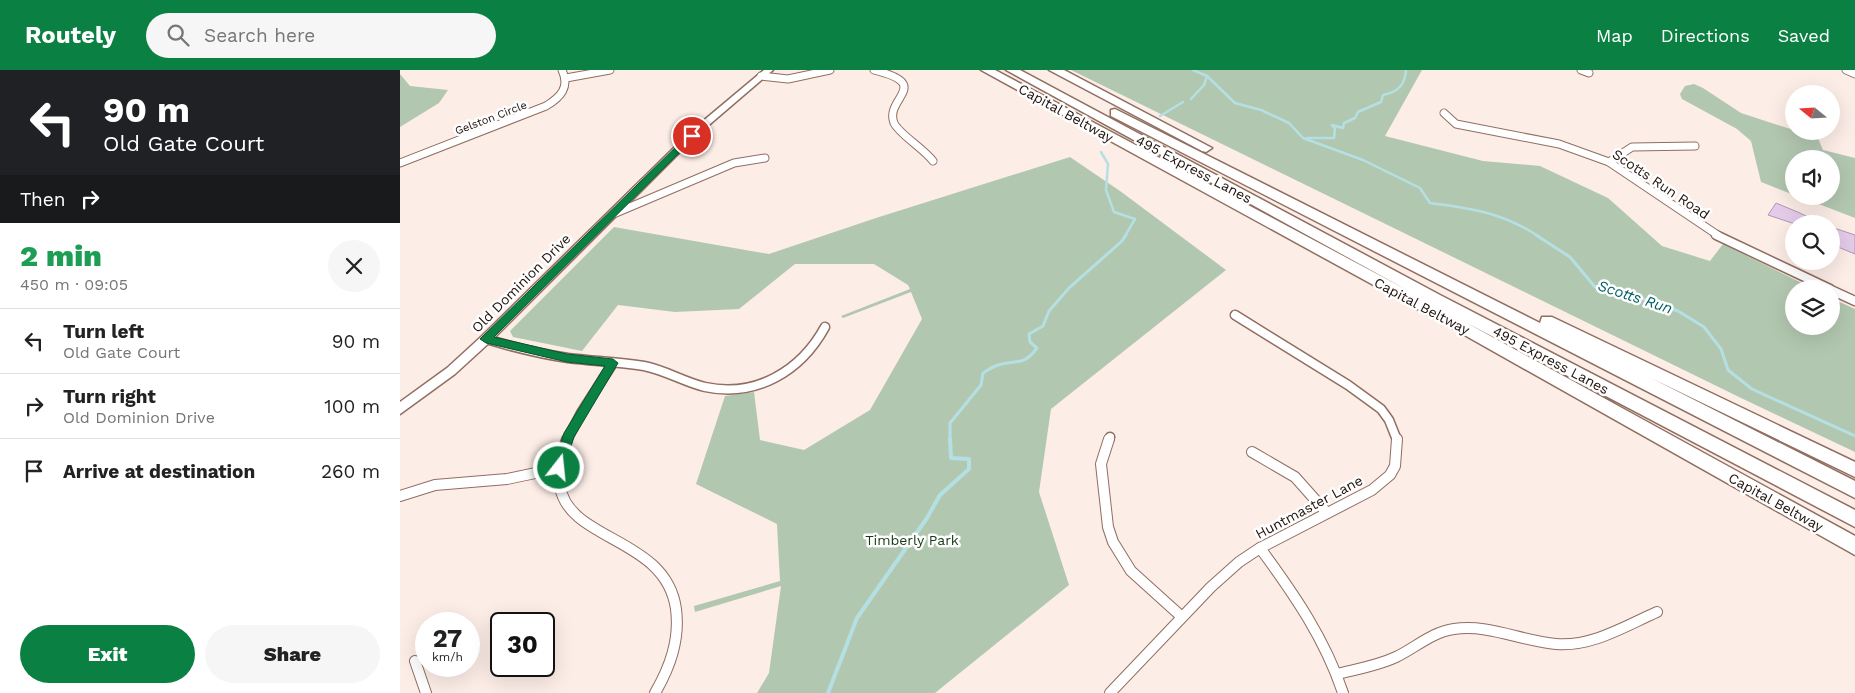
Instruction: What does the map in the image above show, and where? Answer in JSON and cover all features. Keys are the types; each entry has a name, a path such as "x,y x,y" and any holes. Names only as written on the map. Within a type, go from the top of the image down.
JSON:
{"highway":[{"name":"Capital Beltway","path":"987,70 1457,324 1855,546"},
{"name":"495 Express Lanes","path":"1012,70 1435,299 1855,519"},
{"name":"495 Express Lanes","path":"1033,70 1855,490"},
{"path":"1055,70 1426,262 1855,470"}],"main road":[{"name":"Old Dominion Drive","path":"400,409 450,371 486,339 698,130 765,73"}],"street":[{"path":"562,70 566,78 610,70"},
{"path":"765,73 788,79 830,70"},
{"path":"874,70 892,74 901,81 904,90 894,113 894,120 903,134 920,145 933,161"},
{"path":"1581,70 1589,73"},
{"path":"1846,70 1855,74"},
{"name":"Gelston Circle","path":"400,163 541,110 562,94 566,78"},
{"name":"Scotts Run Road","path":"1444,113 1456,124 1558,144 1609,162 1713,233 1811,280"},
{"path":"1609,162 1632,147 1663,145 1695,146"},
{"path":"610,216 734,163 765,158"},
{"name":"Scotts Run Road","path":"1840,294 1855,301"},
{"name":"Huntmaster Lane","path":"1110,693 1220,577 1260,548 1372,490 1390,475 1397,456 1395,431 1385,414 1374,402 1236,315"},
{"path":"486,339 567,358 656,369 714,389 738,388 769,381 791,370 811,350 825,327"},
{"path":"613,363 569,436 559,468 562,496 569,508 584,520 655,565 665,577 672,592 677,625 670,662 655,693"},
{"path":"1110,437 1101,464 1108,527 1112,542 1131,571 1182,617"},
{"path":"1252,452 1295,477 1327,513"},
{"path":"400,496 435,485 498,480 559,468"},
{"path":"1260,548 1315,626 1337,674 1343,693"},
{"path":"1337,674 1375,665 1395,657 1437,634 1452,629 1488,629 1538,641 1573,644 1590,641 1657,612"},
{"path":"420,677 426,693"}],"green space":[{"path":"1071,70 1422,70 1385,136 1483,161 1540,166 1608,198 1662,246 1710,261 1723,244 1796,280 1785,280 1785,335 1840,335 1840,302 1855,309 1855,452"},
{"path":"400,74 410,86 448,90 439,103 400,127"},
{"path":"1694,84 1741,113 1785,127 1785,140 1819,140 1823,150 1785,150 1785,191 1761,182 1751,141 1737,129 1682,99 1680,94 1685,86"},
{"path":"1840,154 1855,158 1855,218 1821,205 1840,205"},
{"name":"Timberly Park","path":"1070,157 1120,191 1226,270 1051,409 1039,492 1069,585 935,693 757,693 769,673 781,586 695,612 694,606 780,581 777,524 696,484 725,396 754,392 760,440 804,450 870,410 922,319 911,292 843,318 841,316 910,289 908,285 874,264 795,264 739,309 675,312 618,305 582,351 513,337 510,331 614,227 769,254"}],"building":[{"path":"1776,203 1804,215 1785,215 1785,221 1768,215"},
{"path":"1840,230 1855,235 1855,254 1840,248"}],"waterway":[{"name":"Scotts Run","path":"1193,70 1207,76"},
{"path":"1307,138 1334,138 1335,129 1332,125 1343,128 1344,123 1355,118 1358,112 1381,102 1383,95 1393,92 1400,87 1406,70"},
{"path":"1191,99 1204,85 1207,76"},
{"name":"Scotts Run","path":"1207,76 1235,103 1261,110 1289,123 1303,138 1363,160 1420,188 1430,203 1486,213 1512,222 1538,236"},
{"path":"1160,116 1183,102"},
{"path":"1101,152 1108,164 1106,190 1114,212 1135,219 1125,236"},
{"path":"950,439 950,423 981,385 983,373 998,365 1028,358 1037,348 1030,342 1029,334 1043,326 1049,311 1069,288 1122,241 1126,235"},
{"name":"Scotts Run","path":"1536,235 1570,257 1595,287 1641,298 1678,311 1704,327 1721,349 1728,370 1752,389 1855,436"},
{"path":"828,693 857,618 927,518 940,495 969,469 969,459 951,458 950,439"}],"route":[{"path":"559,468 563,450 569,436 613,363 567,358 486,339 692,136"}]}
